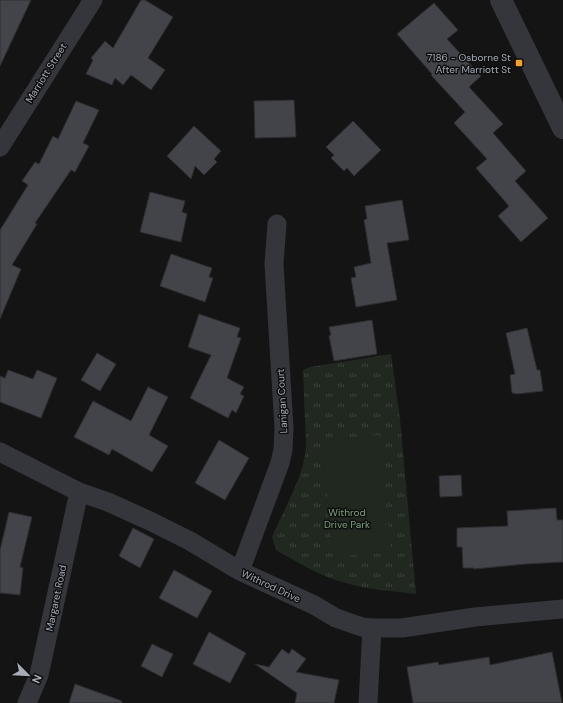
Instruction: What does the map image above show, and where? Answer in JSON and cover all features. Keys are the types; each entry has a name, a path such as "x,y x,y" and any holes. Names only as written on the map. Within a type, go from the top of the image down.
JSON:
{"street":[{"name":"Marriott Street","path":"0,147 93,0"},
{"path":"501,0 563,128"},
{"name":"Lanigan Court","path":"240,571 278,468 283,450 284,428 274,264 277,224"},
{"name":"Withrod Drive","path":"0,452 79,492 108,502 150,521 190,541 240,571 314,605 336,618 362,627 402,628 475,617 563,610"},
{"name":"Margaret Road","path":"27,703 39,675 79,492"},
{"path":"368,703 372,628"}],"green space":[{"name":"Withrod Drive Park","path":"391,354 400,419 416,594 366,588 330,578 311,570 276,550 272,537 302,469 306,447 303,370 310,367"},
{"path":"379,435 391,551 333,557 322,441"}],"building":[{"path":"0,0 31,0 0,66"},
{"path":"141,0 145,0 173,17 148,58 165,70 151,90 131,75 123,85 115,78 112,85 86,74 93,60 91,58 105,41 113,48"},
{"path":"434,3 458,30 447,39 481,76 469,87 503,124 493,133 526,171 515,181 548,218 521,242 498,216 509,206 476,168 487,159 454,123 465,112 431,75 432,74 397,34"},
{"path":"294,100 296,137 255,138 254,101"},
{"path":"76,101 99,110 83,143 89,146 75,172 71,170 35,223 37,224 12,265 21,269 0,319 0,230 28,185 22,181 35,162 39,164 53,136 58,139"},
{"path":"353,121 381,150 354,176 347,168 344,171 331,158 334,155 326,147"},
{"path":"194,126 221,151 214,159 217,162 204,175 195,166 191,179 167,156"},
{"path":"150,192 185,201 182,212 187,214 181,242 140,232"},
{"path":"402,200 409,240 387,243 397,300 356,307 351,278 356,277 354,267 371,263 364,220 367,219 365,206"},
{"path":"171,254 212,268 209,277 213,278 205,302 160,286"},
{"path":"199,314 240,328 237,337 241,338 227,378 244,387 240,394 244,396 236,413 232,410 228,418 190,398 211,355 188,347"},
{"path":"372,320 377,354 334,361 329,336 331,335 329,327"},
{"path":"527,328 537,370 540,370 543,391 517,394 512,393 510,375 515,374 506,333"},
{"path":"97,353 116,364 100,391 81,380"},
{"path":"8,370 33,379 37,370 57,378 41,418 0,402 0,376 5,378"},
{"path":"148,387 168,397 149,435 168,446 152,472 112,449 109,455 74,437 93,401 131,421"},
{"path":"219,440 249,458 225,500 195,483"},
{"path":"461,475 462,496 440,497 439,476"},
{"path":"556,508 557,520 563,520 563,562 474,569 463,568 462,547 457,547 457,528 508,526 507,511"},
{"path":"9,512 32,517 20,567 23,568 20,595 0,593 0,550"},
{"path":"133,528 154,539 140,568 119,556"},
{"path":"174,570 212,591 197,618 159,598"},
{"path":"209,632 246,653 230,683 193,664"},
{"path":"152,644 173,654 162,677 141,666"},
{"path":"282,649 289,654 292,649 306,659 296,672 339,680 334,703 295,703 297,693 255,664 269,667"},
{"path":"552,652 562,703 413,703 407,667 438,662 439,665 489,657 490,665"},
{"path":"75,684 122,701 121,703 69,703"}],"place":[{"name":"7186 - Osborne St After Marriott St","path":"519,63"}]}
